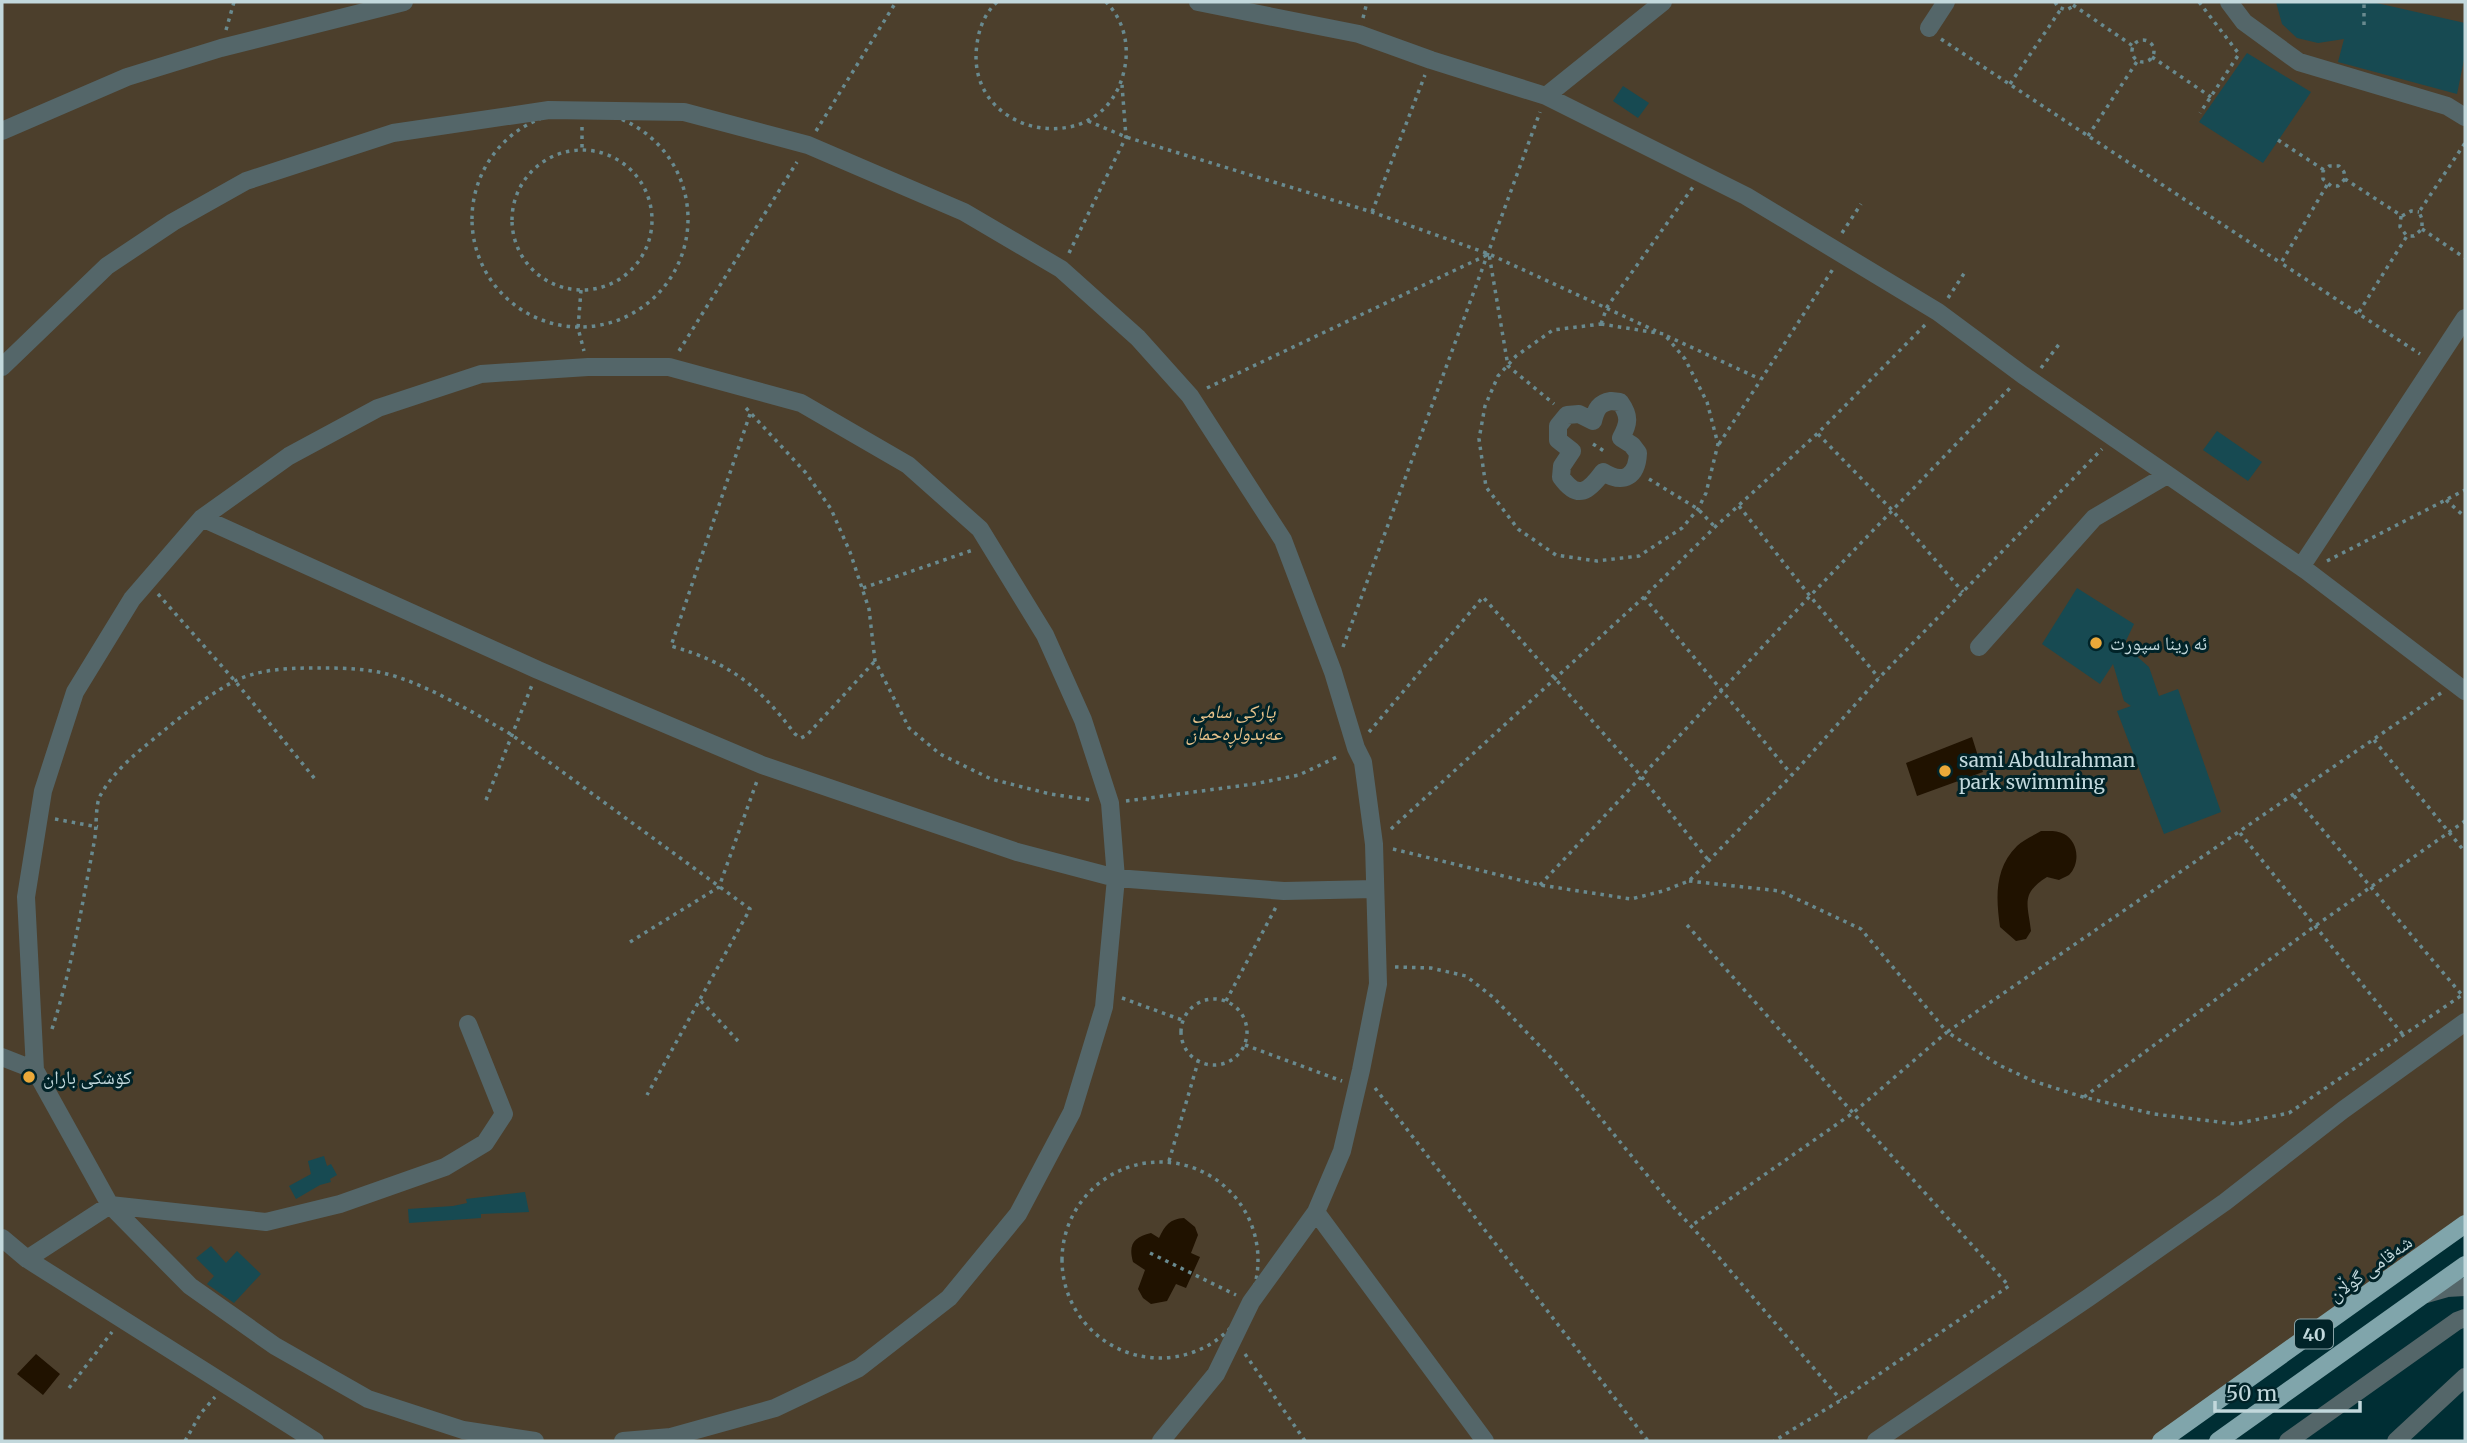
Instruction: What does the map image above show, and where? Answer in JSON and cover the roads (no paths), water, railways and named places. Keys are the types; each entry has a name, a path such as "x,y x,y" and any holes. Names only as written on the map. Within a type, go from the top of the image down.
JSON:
{"main road":[{"name":"شەقامی گوڵان","path":"2161,1441 2465,1224"},
{"path":"2426,1294 2465,1265"},
{"name":"40","path":"2217,1441 2426,1294"}],"street":[{"path":"2,131 127,77 221,48 404,2"},
{"path":"1198,2 1359,34 1546,96 1702,176 1746,195 1938,312 2027,378 2304,569 2460,687"},
{"path":"1546,96 1663,2"},
{"path":"1931,25 1946,2"},
{"path":"2229,2 2244,22 2299,62 2447,106 2465,117"},
{"path":"2,367 107,265 173,222 246,181 393,133 549,110 684,112 808,145 964,212 1061,269 1138,338 1189,396 1283,540 1333,672 1356,748 1363,762 1374,844 1378,984 1342,1151 1315,1212 1251,1302 1216,1374 1161,1441"},
{"path":"2304,569 2465,318"},
{"path":"535,1441 463,1430 368,1399 275,1346 190,1286 110,1205 34,1070 26,897 43,791 75,692 132,599 202,519 289,456 378,408 481,374 588,367 669,367 801,403 908,465 980,529 1045,635 1083,720 1110,803 1116,878 1104,1007 1072,1112 1018,1214 948,1298 859,1368 775,1408 670,1437 624,1441"},
{"path":"1620,402 1628,412 1629,424 1621,438 1638,453 1638,467 1635,471 1614,478 1603,472 1591,489 1581,492 1569,488 1561,477 1562,466 1572,451 1558,440 1558,426 1567,415 1579,414 1593,421 1595,411 1602,403 1620,402"},
{"path":"1979,647 2094,518 2167,475"},
{"path":"202,519 538,670 762,765 1017,852 1116,878 1284,891 1374,889"},
{"path":"1876,1441 2225,1202 2343,1110 2465,1022"},
{"path":"27,1259 110,1205 266,1222 340,1204 446,1167 485,1143 504,1114 468,1024"},
{"path":"2,1057 34,1070"},
{"path":"1315,1212 1485,1441"},
{"path":"2,1237 27,1259 316,1441"},
{"path":"2426,1294 2446,1288 2465,1287"},
{"path":"2288,1441 2457,1321 2465,1318"},
{"path":"2396,1441 2465,1377"}],"place":[{"name":"ئه رينا سپورت","path":"2096,643"},
{"name":"sami Abdulrahman park swimming","path":"1945,771"},
{"name":"کۆشکی باران","path":"29,1077"}],"park label":[{"name":"پارکی سامی عەبدولڕەحمان","path":"1234,722"}]}
